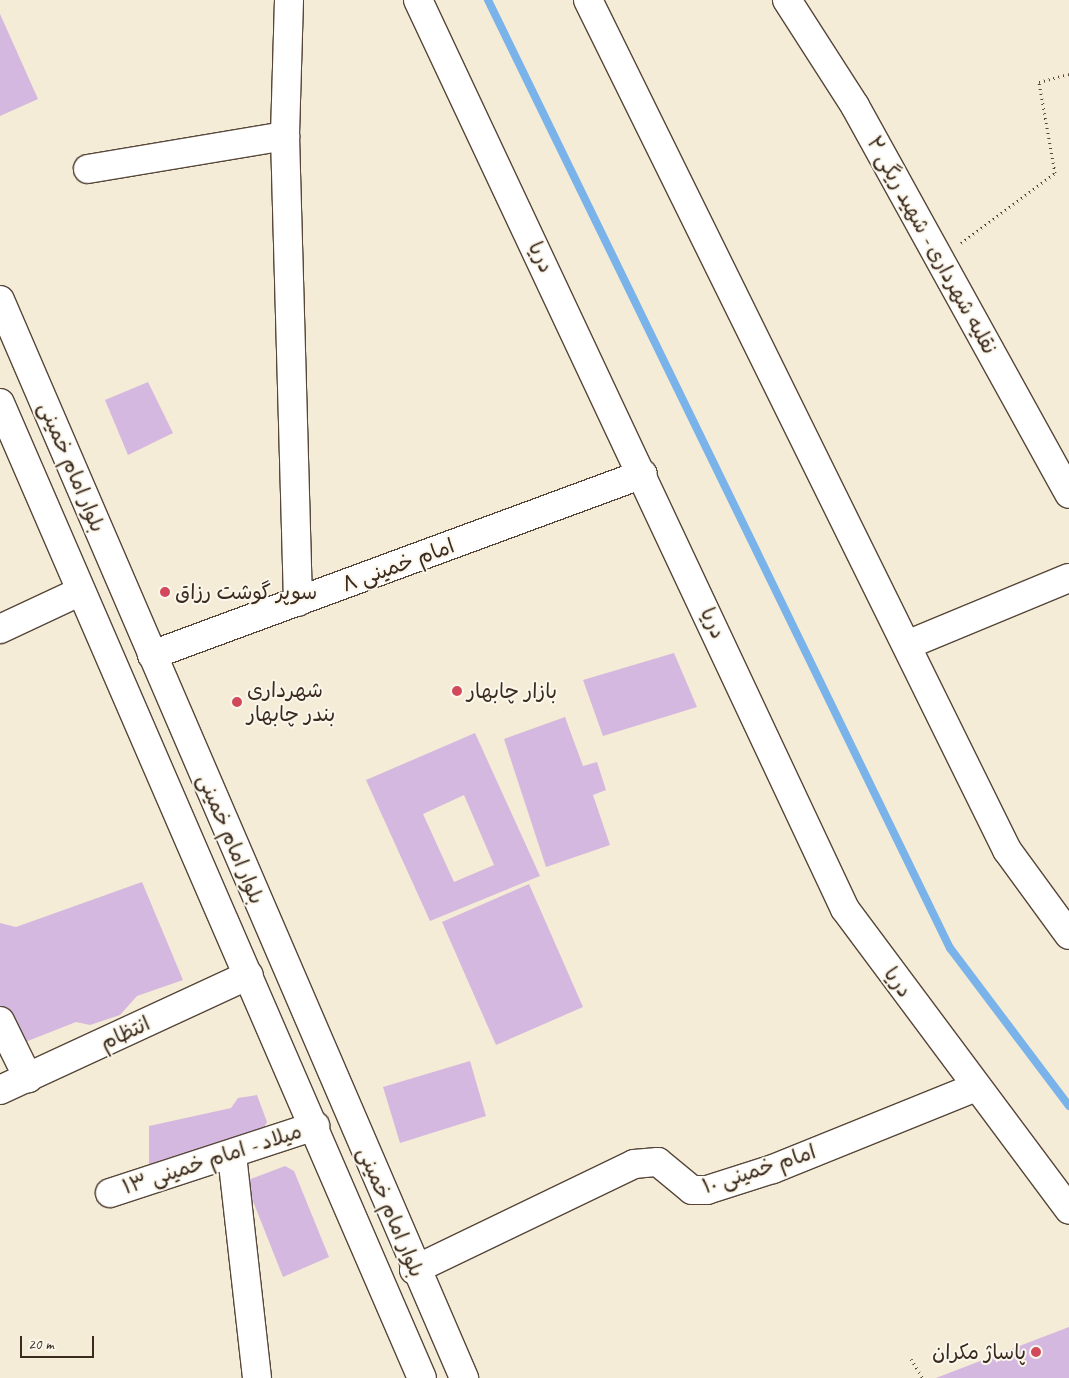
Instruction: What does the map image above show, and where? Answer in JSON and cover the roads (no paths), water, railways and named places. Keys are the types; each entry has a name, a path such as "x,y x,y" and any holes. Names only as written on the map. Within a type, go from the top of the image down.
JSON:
{"street":[{"path":"289,0 285,136 298,602"},
{"name":"دریا","path":"418,0 643,474 845,909 1069,1210"},
{"path":"588,0 1007,850 1069,935"},
{"name":"نقلیه شهرداری - شهید ریگی ۲","path":"787,0 855,106 1069,494"},
{"path":"88,169 285,136"},
{"name":"بلوار امام خمینی","path":"0,300 364,1148 414,1270 464,1378"},
{"name":"بلوار امام خمینی","path":"0,403 315,1126 329,1163 422,1378"},
{"name":"امام خمینی ۸","path":"115,670 643,474"},
{"path":"907,645 1069,578"},
{"path":"0,629 81,591"},
{"name":"انتظام","path":"0,1090 249,975"},
{"path":"0,1022 28,1078"},
{"name":"امام خمینی ۱۰","path":"414,1270 634,1164 658,1162 692,1190 707,1190 773,1169 976,1087"},
{"name":"میلاد - امام خمینی ۱۳","path":"110,1193 232,1155 315,1126"},
{"path":"329,1163 364,1148"},
{"path":"232,1155 257,1378"}],"waterway":[{"path":"488,0 950,948 1069,1106"}],"place":[{"name":"سوپر گوشت رزاق","path":"165,592"},
{"name":"بازار چابهار","path":"457,691"},
{"name":"شهرداری بندر چابهار","path":"237,702"},
{"name":"پاساژ مکران","path":"1036,1352"}]}
